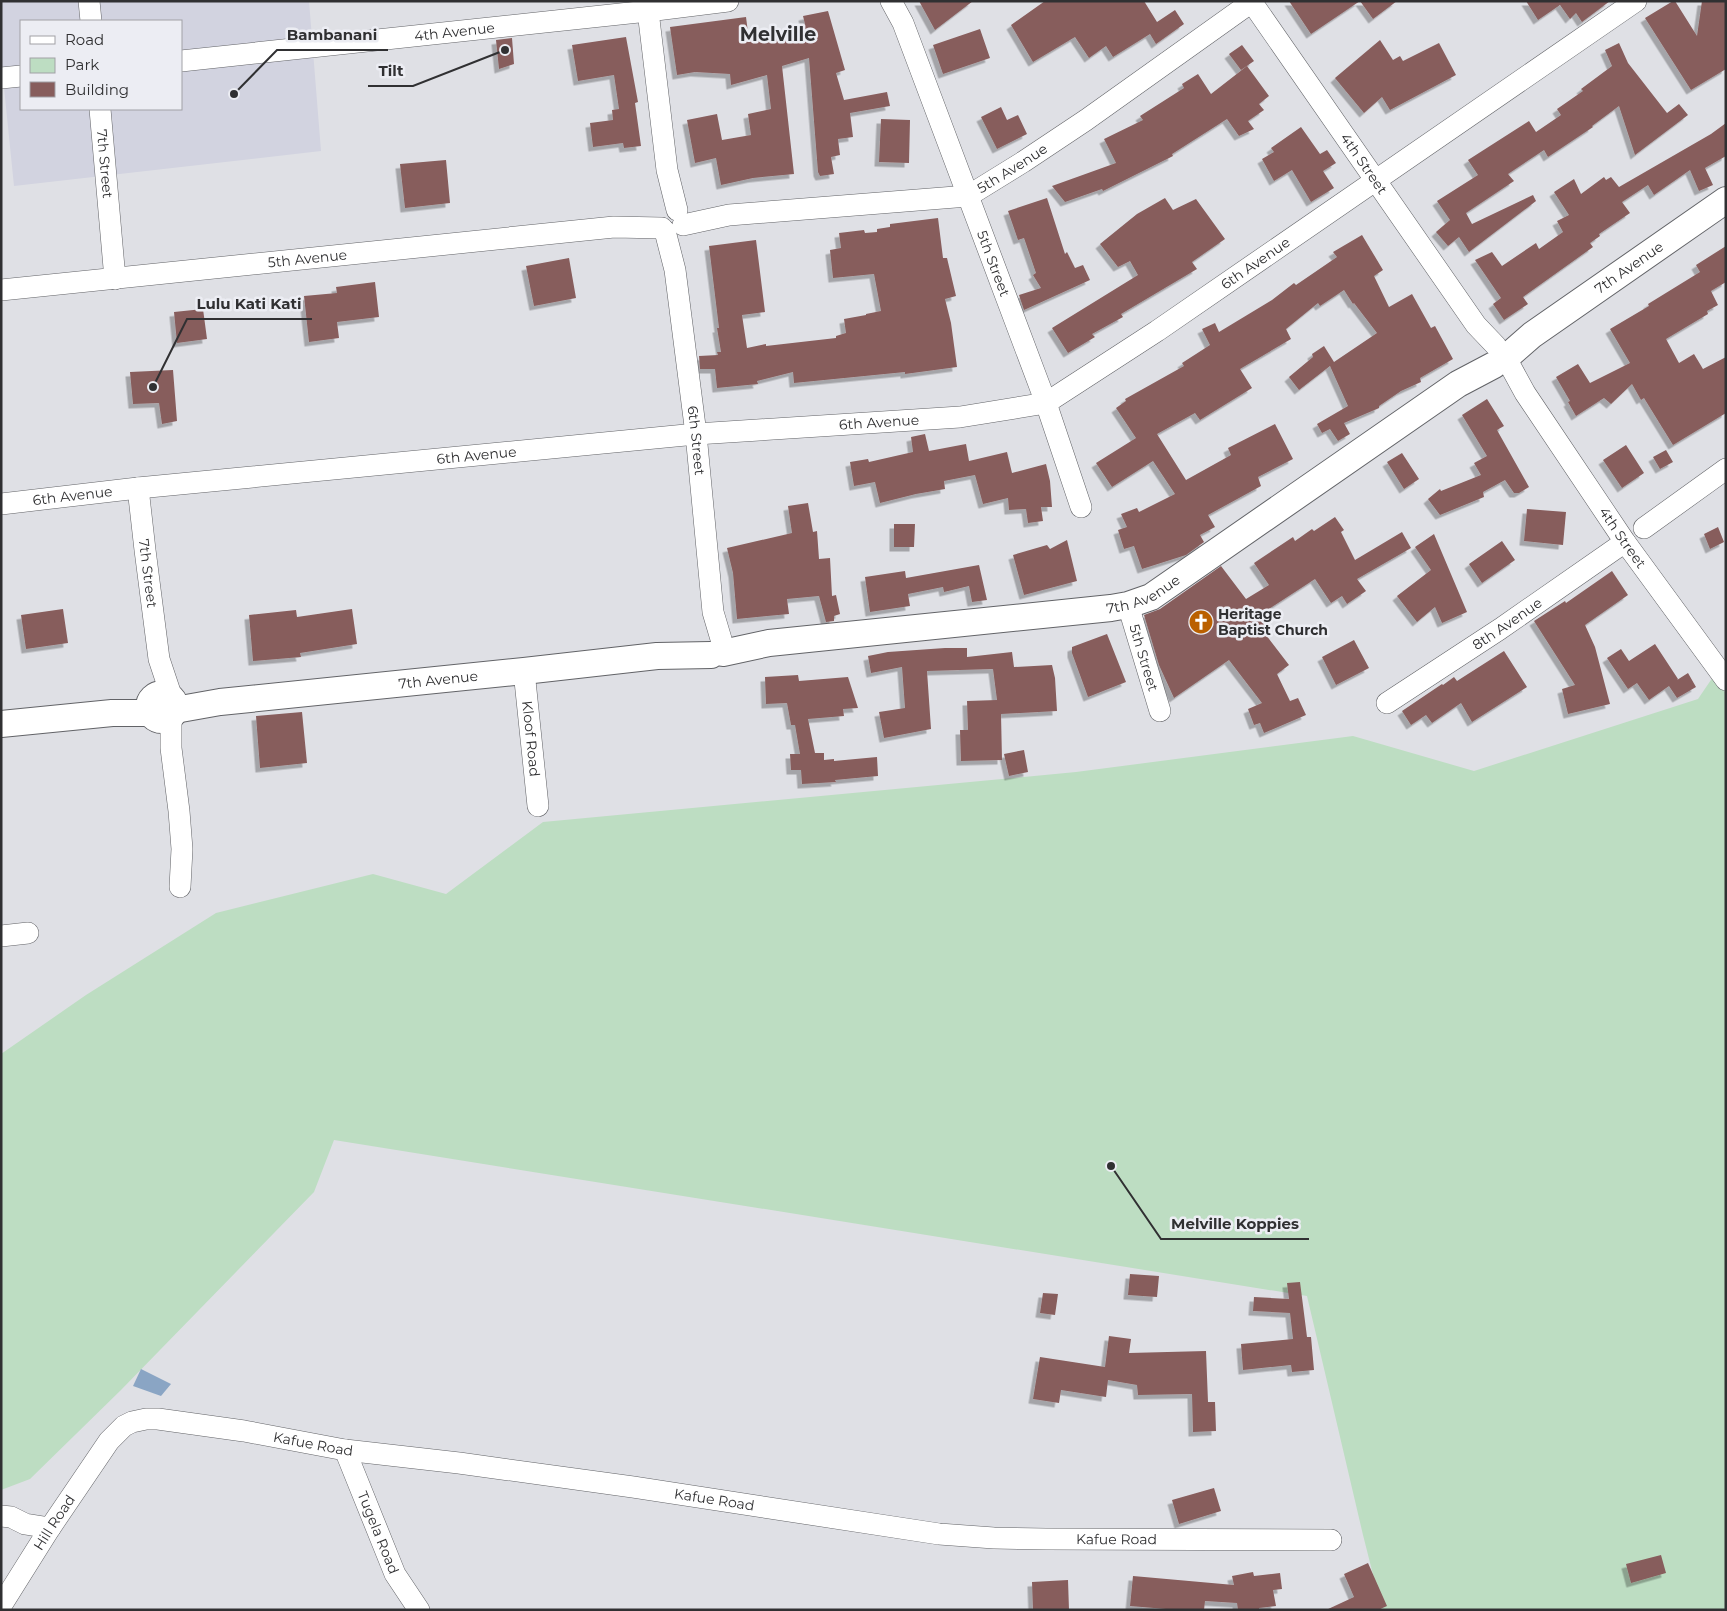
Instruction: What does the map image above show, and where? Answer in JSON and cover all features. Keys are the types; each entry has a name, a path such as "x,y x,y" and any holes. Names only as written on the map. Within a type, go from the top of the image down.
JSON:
{"street":[{"path":"89,1 91,20"},
{"name":"4th Avenue","path":"182,61 728,1"},
{"name":"5th Street","path":"891,1 902,23 1046,403 1081,507"},
{"name":"5th Street","path":"898,1 902,23"},
{"name":"6th Avenue","path":"1,504 138,488 696,434 960,417 1046,403 1158,331 1636,1"},
{"name":"4th Street","path":"1251,2 1524,393 1625,542 1726,680"},
{"name":"5th Avenue","path":"1,290 614,228 671,220 968,196 1086,120 1251,2"},
{"name":"6th Street","path":"648,11 667,170 675,270 696,434 716,645"},
{"path":"1,78 20,76"},
{"name":"7th Street","path":"100,110 115,279"},
{"name":"7th Avenue","path":"1,724 524,671 657,656 716,645 769,643 1128,605 1151,597 1186,574 1249,528 1726,200"},
{"path":"1644,528 1726,469"},
{"name":"7th Street","path":"138,488 163,707 171,748 179,811 182,849 180,887"},
{"name":"8th Avenue","path":"1387,703 1500,629 1625,542"},
{"name":"5th Street","path":"1128,605 1160,711"},
{"name":"Kloof Road","path":"524,671 538,806"},
{"path":"1,936 28,933"},
{"name":"Kafue Road","path":"110,1441 124,1426 132,1422 158,1419 244,1431 345,1450 459,1463 633,1487 939,1534 1020,1539 1331,1540"},
{"name":"Hill Road","path":"1,1606 50,1528 110,1441"},
{"name":"Tugela Road","path":"345,1450 395,1574 419,1610"},
{"path":"1,1516 11,1517 25,1524 50,1528"}],"shaded area":[{"path":"1,1 309,1 321,151 14,186 1,58"}],"green space":[{"path":"1715,674 1726,694 1726,1610 1382,1610 1307,1296 334,1140 314,1192 121,1390 30,1479 1,1490 1,1054 86,995 216,913 373,874 446,894 543,822 1076,772 1353,736 1474,771 1698,699"}],"water":[{"path":"141,1369 171,1384 161,1396 133,1386"}],"building":[{"path":"919,1 973,1 935,30"},
{"path":"1045,1 1144,1 1157,22 1175,10 1184,24 1156,44 1150,34 1113,57 1106,46 1089,58 1075,37 1033,62 1011,25"},
{"path":"1289,1 1360,1 1311,34"},
{"path":"1360,1 1397,1 1373,19"},
{"path":"1526,1 1610,1 1582,22 1576,13 1570,19 1560,5 1538,20"},
{"path":"1675,1 1697,36 1702,1 1726,1 1726,69 1691,90 1645,18"},
{"path":"828,11 845,70 836,73 844,100 887,92 890,106 850,113 853,137 838,139 840,155 831,157 834,174 820,176 818,172 809,58 782,66 794,174 753,178 721,185 716,158 695,163 687,120 717,114 722,140 751,135 748,114 771,109 767,75 731,85 730,74 695,72 677,75 670,27 746,17 749,40 805,24 803,16"},
{"path":"980,29 990,58 943,74 933,45"},
{"path":"626,37 638,102 635,103 641,146 624,148 623,143 593,147 590,123 613,120 612,110 619,109 614,75 578,81 572,45"},
{"path":"512,38 514,64 499,69 496,40"},
{"path":"1380,40 1393,60 1400,56 1403,61 1439,43 1456,75 1390,110 1382,97 1364,113 1335,78"},
{"path":"1619,43 1628,63 1667,113 1679,104 1688,115 1635,155 1619,106 1593,127 1548,157 1544,150 1508,174 1514,181 1466,213 1472,224 1533,195 1536,201 1469,252 1459,237 1448,246 1436,232 1450,220 1437,201 1478,175 1468,160 1529,121 1536,132 1561,115 1557,109 1583,91 1581,89 1612,66 1605,50"},
{"path":"1242,45 1254,61 1241,70 1229,54"},
{"path":"1247,66 1269,96 1259,104 1264,110 1248,121 1254,129 1239,136 1227,119 1172,154 1173,156 1103,191 1102,189 1065,202 1052,186 1116,163 1104,139 1143,120 1140,116 1184,88 1182,84 1198,74 1211,94"},
{"path":"1001,107 1007,120 1018,115 1027,134 997,149 981,117"},
{"path":"881,119 910,120 909,163 879,162"},
{"path":"1726,123 1726,156 1705,168 1713,185 1699,191 1690,170 1654,195 1648,185 1622,202 1630,213 1599,234 1600,236 1590,243 1593,247 1523,297 1528,304 1504,320 1493,304 1501,298 1475,260 1492,252 1502,266 1536,243 1539,249 1563,232 1557,221 1569,215 1554,192 1574,179 1581,194 1604,177 1606,180 1611,177 1619,187 1711,134"},
{"path":"1301,127 1320,154 1327,150 1336,163 1323,171 1334,188 1311,202 1292,170 1274,181 1262,159 1274,152 1271,148"},
{"path":"446,160 450,203 405,208 400,164"},
{"path":"1047,198 1065,254 1067,252 1075,268 1083,265 1090,280 1024,310 1019,295 1041,288 1033,275 1036,273 1024,238 1018,240 1008,211"},
{"path":"1165,198 1173,210 1196,199 1225,239 1192,262 1197,269 1121,314 1123,317 1092,334 1095,337 1068,353 1052,328 1138,275 1130,261 1118,267 1100,244 1137,214"},
{"path":"938,218 943,258 947,258 956,296 945,299 951,323 957,367 905,374 905,372 794,383 793,372 757,381 758,384 717,388 715,369 700,369 699,356 718,355 717,352 721,352 709,246 756,240 765,312 742,315 747,348 766,344 766,346 836,338 836,336 846,333 844,319 881,311 874,274 833,278 830,250 841,248 839,233 864,230 865,233 877,232 877,229 890,227 890,224"},
{"path":"1362,235 1383,270 1374,276 1389,307 1412,294 1431,328 1435,326 1453,359 1420,378 1421,382 1401,391 1379,406 1379,408 1344,423 1350,434 1338,441 1330,429 1322,433 1317,424 1348,406 1330,366 1299,390 1289,377 1313,357 1312,354 1324,346 1334,362 1377,333 1344,290 1320,306 1318,303 1286,329 1291,339 1240,369 1252,388 1200,420 1195,413 1157,434 1186,480 1231,455 1228,448 1275,424 1293,459 1258,477 1261,486 1208,515 1215,527 1200,535 1204,542 1186,555 1142,569 1134,546 1124,549 1118,530 1127,527 1121,514 1137,508 1139,512 1175,494 1153,461 1112,487 1096,463 1136,438 1116,408 1126,401 1125,399 1184,366 1182,363 1210,345 1202,329 1215,323 1219,332 1272,300 1294,283 1296,285 1337,257 1333,252"},
{"path":"1726,246 1726,282 1711,291 1718,305 1707,311 1708,314 1666,339 1679,363 1694,354 1703,369 1726,357 1726,413 1673,445 1644,398 1641,400 1632,384 1611,404 1604,398 1576,416 1568,402 1570,401 1556,377 1578,364 1590,383 1630,363 1610,329 1700,272 1696,265"},
{"path":"569,258 576,298 534,306 526,266"},
{"path":"375,282 379,317 337,322 339,338 309,342 304,296 337,293 336,287"},
{"path":"203,309 207,339 177,343 174,312"},
{"path":"173,370 177,421 162,424 159,403 133,404 130,372"},
{"path":"1487,399 1504,426 1497,430 1529,487 1519,493 1514,493 1505,480 1483,492 1484,497 1440,515 1428,499 1440,489 1441,491 1481,475 1474,463 1487,456 1462,415"},
{"path":"925,434 929,451 966,444 969,461 1007,452 1012,473 1046,464 1050,481 1052,507 1041,507 1043,521 1028,523 1026,509 1009,510 1008,498 983,504 975,475 944,481 945,489 880,503 875,482 854,486 850,462 868,459 869,462 913,452 911,437"},
{"path":"1626,445 1644,473 1622,488 1603,460"},
{"path":"1666,450 1673,462 1660,469 1653,457"},
{"path":"1402,453 1419,479 1404,489 1387,462"},
{"path":"808,503 813,532 817,531 819,559 830,558 832,596 836,595 840,614 834,616 834,621 826,622 819,596 787,599 789,614 737,619 733,573 727,548 792,533 788,506"},
{"path":"1527,509 1566,512 1563,545 1524,541"},
{"path":"1335,517 1344,530 1341,532 1355,560 1402,532 1411,548 1357,579 1366,591 1347,604 1342,596 1331,603 1315,579 1258,616 1270,632 1266,635 1289,665 1277,674 1290,701 1298,698 1306,715 1264,733 1260,723 1254,725 1248,709 1262,703 1229,660 1174,698 1159,665 1144,615 1160,609 1221,566 1246,599 1269,585 1254,563 1293,537 1295,541 1312,529 1314,531"},
{"path":"894,524 915,524 914,547 894,547"},
{"path":"1718,527 1724,542 1710,549 1704,534"},
{"path":"1434,534 1467,612 1442,623 1435,607 1417,622 1397,596 1431,570 1415,547"},
{"path":"1067,540 1077,581 1024,595 1013,555 1047,545 1050,549"},
{"path":"1502,541 1515,560 1482,583 1469,564"},
{"path":"979,565 987,600 972,602 969,586 944,592 943,587 908,594 910,606 870,612 865,577 905,571 906,578"},
{"path":"1612,571 1628,595 1585,625 1595,647 1610,704 1568,714 1562,689 1575,685 1534,621 1565,601 1566,603"},
{"path":"63,609 68,643 26,649 21,615"},
{"path":"352,609 357,644 300,653 301,657 253,661 249,615 296,610 297,617"},
{"path":"1107,634 1126,682 1088,697 1072,653 1072,647"},
{"path":"1354,640 1369,668 1336,685 1322,657"},
{"path":"1655,644 1677,680 1688,673 1696,687 1677,698 1669,686 1649,700 1637,683 1628,689 1607,658 1621,649 1629,661"},
{"path":"967,648 967,657 1012,652 1014,667 1052,665 1055,678 1057,711 1001,714 1002,760 961,761 960,730 968,730 967,701 997,700 993,669 927,671 931,729 884,738 879,712 905,708 902,667 871,673 868,656 888,652"},
{"path":"1504,651 1527,687 1472,722 1461,703 1432,723 1426,715 1411,725 1402,711 1442,684 1454,677 1457,681"},
{"path":"798,675 799,681 848,677 858,708 843,709 844,716 808,719 815,753 824,753 824,760 834,759 834,761 877,757 878,776 835,780 836,782 802,784 801,770 791,770 790,754 800,754 795,725 791,725 787,703 766,704 765,677"},
{"path":"302,712 307,763 260,768 256,716"},
{"path":"1024,750 1028,772 1009,776 1004,754"},
{"path":"1130,1274 1159,1276 1157,1297 1128,1295"},
{"path":"1300,1282 1307,1337 1311,1337 1314,1370 1292,1372 1291,1365 1243,1370 1241,1344 1293,1339 1290,1313 1253,1311 1254,1297 1289,1299 1287,1283"},
{"path":"1043,1293 1058,1294 1055,1315 1040,1313"},
{"path":"1109,1336 1131,1339 1129,1353 1206,1351 1208,1402 1215,1402 1216,1431 1193,1432 1192,1394 1138,1395 1137,1385 1108,1380 1106,1397 1061,1390 1059,1403 1033,1399 1040,1357 1105,1367"},
{"path":"1214,1488 1221,1511 1179,1524 1172,1500"},
{"path":"1661,1555 1666,1573 1631,1583 1626,1564"},
{"path":"1368,1563 1387,1606 1378,1610 1326,1610 1354,1597 1344,1574"},
{"path":"1253,1572 1254,1576 1280,1573 1282,1589 1273,1590 1276,1606 1259,1608 1259,1610 1238,1610 1237,1603 1205,1601 1204,1610 1130,1606 1133,1576 1234,1585 1232,1576"},
{"path":"1068,1580 1069,1610 1033,1610 1032,1582"}],"place":[{"name":"Tilt","path":"505,50"},
{"name":"Bambanani","path":"234,94"},
{"name":"Lulu Kati Kati","path":"153,387"},
{"name":"Heritage Baptist Church","path":"1201,622"},
{"name":"Melville Koppies","path":"1111,1166"}],"district":[{"name":"Melville","path":"778,34"}]}
